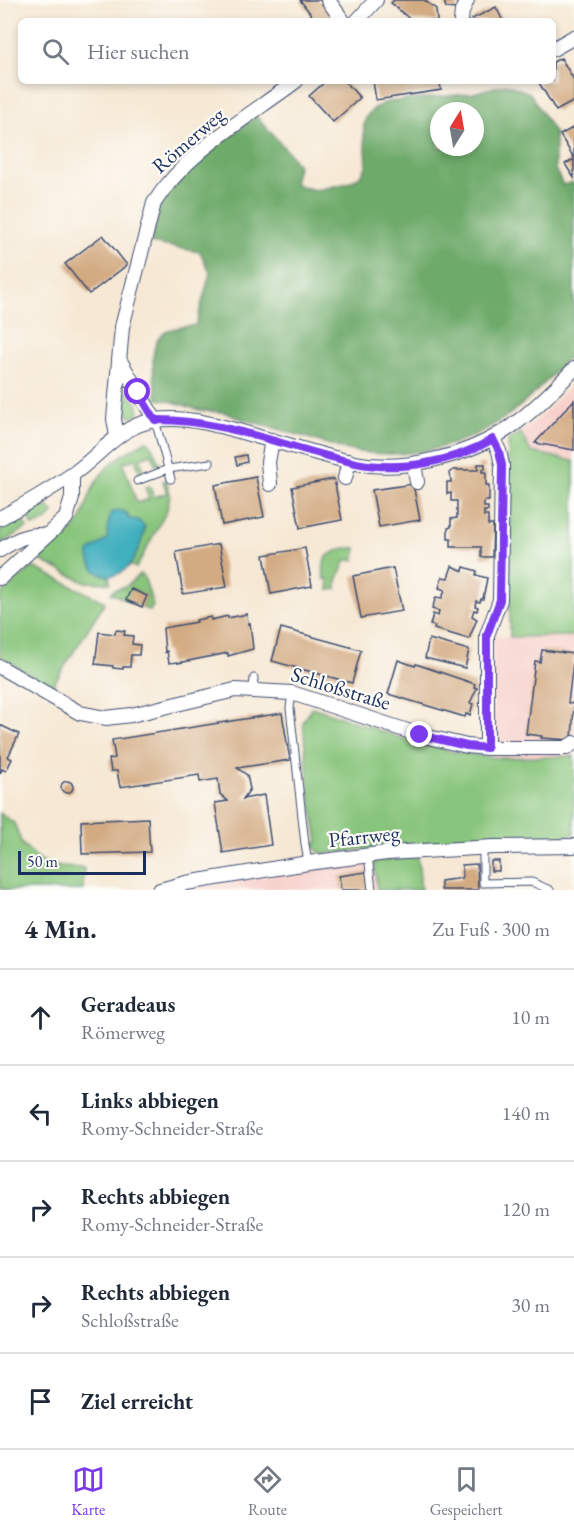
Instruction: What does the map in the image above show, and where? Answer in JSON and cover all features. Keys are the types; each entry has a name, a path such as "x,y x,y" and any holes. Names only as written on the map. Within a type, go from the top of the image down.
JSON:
{"street":[{"path":"328,0 341,18"},
{"path":"360,18 376,0"},
{"path":"461,18 467,0"},
{"path":"556,47 574,38"},
{"name":"Römerweg","path":"117,436 114,419 122,327 154,203 162,190 200,152 292,84"},
{"path":"119,359 155,420"},
{"path":"0,518 72,475 117,436 155,420 178,419 219,426 350,461 386,466 414,464 464,452 493,439 527,416 574,369"},
{"path":"487,748 487,635 500,600 502,566 502,465 493,439"},
{"path":"270,484 268,462 272,440"},
{"path":"345,478 350,461"},
{"path":"414,464 417,482"},
{"path":"0,579 66,518 72,498 72,475"},
{"path":"0,550 17,539 33,533 46,536"},
{"name":"Schloßstraße","path":"0,667 80,713 105,718 131,715 253,684 372,711 420,735 467,746 566,748 574,743"},
{"name":"Pfarrweg","path":"160,890 186,883 368,855 483,848 574,846"}],"lane":[{"path":"155,420 171,479"},
{"path":"137,481 168,469 210,462"},
{"path":"292,693 290,708 304,844 309,863"},
{"path":"483,848 483,883 532,882 550,890"},
{"path":"368,855 372,890"}],"shaded area":[{"path":"574,383 574,461 531,452 521,433"},
{"path":"574,636 574,756 493,757 494,637"},
{"path":"374,861 377,890 183,889 289,873"}],"green space":[{"path":"506,84 530,93 555,134 555,169 563,185 574,182 574,351 521,405 485,430 449,445 411,453 372,453 343,449 226,413 199,410 157,399 153,372 156,344 160,336 167,331 196,325 210,273 200,252 150,243 162,200 206,154 256,116 298,166 294,183 316,190 357,179 365,169 367,158 365,122 371,111 387,102 473,93"},
{"path":"123,387 137,403 139,412 137,416 131,417 123,408"},
{"path":"521,433 531,452 574,461 574,636 510,637 508,440"},
{"path":"146,441 150,443 160,464 156,465 152,454 140,458 144,470 139,471 135,459 123,463 137,503 149,499 145,487 150,486 154,497 167,493 163,481 166,480 170,494 167,510 136,568 130,565 120,573 109,575 110,583 84,582 38,559 74,529 82,517 97,481 108,467"},
{"path":"47,505 53,512 50,518 33,526 27,516"},
{"path":"22,519 27,528 0,544 0,531"},
{"path":"345,548 356,548 355,560 346,560 337,580 337,589 329,590 328,579 324,579 324,561 329,555"},
{"path":"33,567 105,602 51,688 0,656 0,595"},
{"path":"140,574 144,576 153,606 150,611 111,593 127,586","holes":["132,589 147,596 142,607 127,600"]},
{"path":"312,707 401,738 449,751 499,758 574,756 574,834 566,837 431,843 324,854 319,852 312,844 318,842 309,791 303,722"},
{"path":"0,813 14,823 22,844 41,861 61,867 84,868 83,890 6,890 0,887"},
{"path":"418,857 421,890 377,890 374,861"}],"water":[{"path":"118,510 127,513 129,519 138,520 145,527 141,543 131,563 122,572 109,576 97,572 90,560 89,552 107,539 111,513"}],"building":[{"path":"300,0 320,0 334,18 314,18"},
{"path":"394,0 424,0 436,9 437,18 408,18 391,3"},
{"path":"444,0 457,0 457,9 446,8"},
{"path":"496,7 502,18 474,18"},
{"path":"561,58 574,80 574,101 556,111 540,84 556,84 556,60"},
{"path":"323,84 348,84 360,98 333,122 309,96"},
{"path":"373,84 440,84 441,90 376,100"},
{"path":"574,127 574,158 560,135"},
{"path":"574,159 574,178 565,164"},
{"path":"103,235 127,265 89,294 65,264"},
{"path":"574,400 574,450 535,443"},
{"path":"246,455 247,462 237,465 235,457"},
{"path":"478,464 485,464 482,472 486,472 486,485 489,485 489,501 484,501 484,507 488,507 488,511 484,511 484,516 488,516 488,525 493,525 492,557 481,557 481,547 451,547 451,539 448,539 451,519 457,518 457,501 451,501 451,493 447,494 447,482 451,482 450,472 478,470"},
{"path":"256,477 264,517 222,525 215,485"},
{"path":"334,479 342,520 300,528 292,487"},
{"path":"413,484 420,520 379,527 372,490"},
{"path":"219,544 227,587 183,594 176,552"},
{"path":"305,548 312,586 271,594 264,555"},
{"path":"452,566 463,571 464,567 477,571 476,575 487,578 483,599 480,602 476,601 477,611 474,610 472,616 477,619 469,639 434,629 435,626 430,625 433,614 438,616 439,611 432,609 436,597 442,598 445,590 439,588 442,577 448,578"},
{"path":"393,568 402,611 361,618 353,576"},
{"path":"131,589 147,596 142,607 126,600"},
{"path":"247,614 253,649 228,656 228,653 169,663 167,651 165,652 163,628 211,617 211,620"},
{"path":"281,628 361,650 352,683 272,661"},
{"path":"116,630 125,631 124,635 133,636 132,644 140,645 139,655 131,655 130,667 123,667 123,669 95,664 99,632 115,634"},
{"path":"429,639 469,650 465,668 425,658"},
{"path":"542,650 574,654 568,703 574,704 572,740 541,738 542,736 526,734 535,661 540,662"},
{"path":"398,660 475,684 474,687 477,688 470,703 473,704 470,715 466,714 465,717 388,694"},
{"path":"282,713 290,760 237,768 247,775 250,789 243,799 264,795 271,845 223,853 215,803 228,801 220,794 218,779 200,782 199,775 120,787 117,771 111,771 109,759 115,758 112,740"},
{"path":"0,725 19,734 8,757 12,759 6,771 2,769 0,774"},
{"path":"69,781 73,787 69,793 65,793 61,785"},
{"path":"148,818 150,852 82,854 81,821"},
{"path":"491,861 499,861 499,871 491,871"},
{"path":"477,864 478,890 441,890 441,881 462,878 462,865"},
{"path":"366,872 369,890 341,890 339,876"}],"route":[{"path":"138,392 155,420 178,419 219,426 357,463 386,466 414,464 464,452 493,439 502,465 502,566 500,600 487,635 487,748 467,746 420,735"}]}
